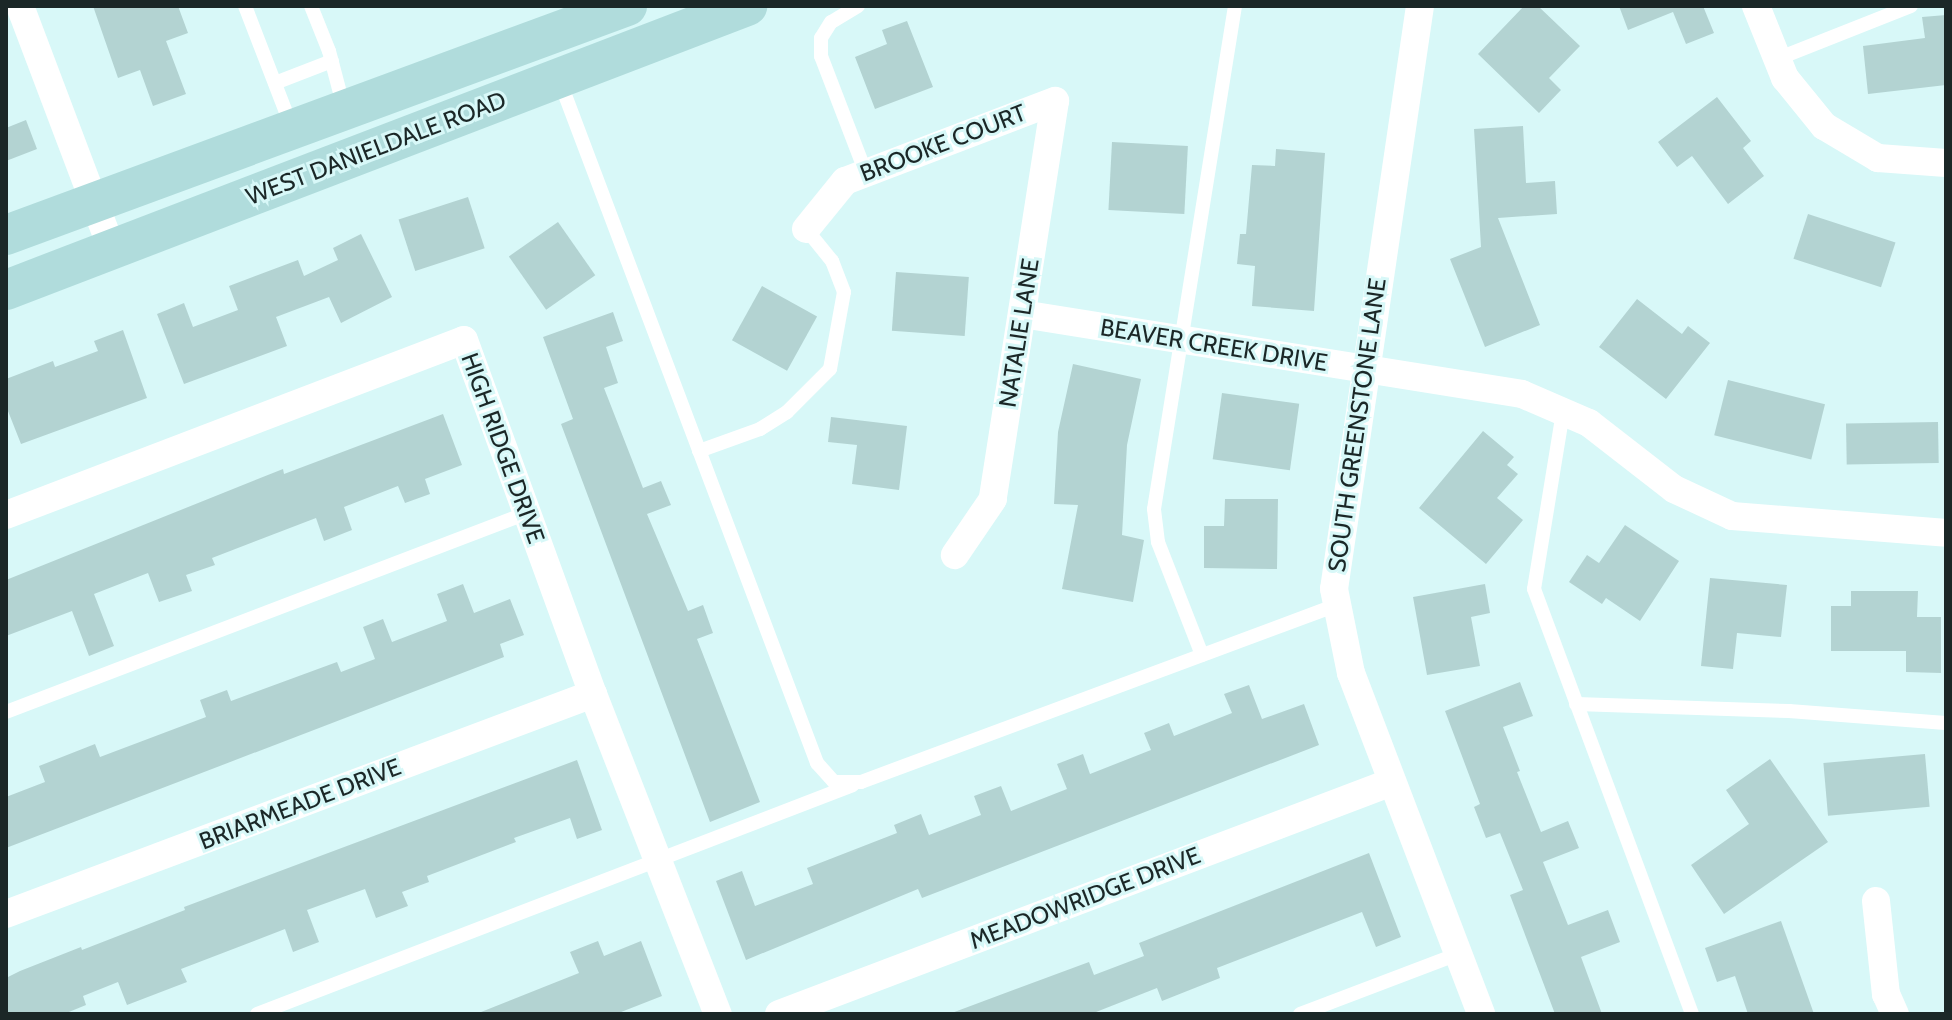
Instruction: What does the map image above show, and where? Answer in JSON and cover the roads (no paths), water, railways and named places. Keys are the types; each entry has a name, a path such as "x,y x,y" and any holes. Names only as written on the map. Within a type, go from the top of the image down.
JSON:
{"main road":[{"name":"WEST DANIELDALE ROAD","path":"6,290 747,6"},
{"name":"WEST DANIELDALE ROAD","path":"6,235 94,200 622,8"},
{"path":"622,8 633,50"},
{"path":"344,109 360,154"}],"street":[{"name":"SOUTH GREENSTONE LANE","path":"1420,6 1334,589 1351,673 1481,1014"},
{"path":"1756,6 1785,78 1824,126 1878,158 1946,163"},
{"path":"18,19 112,250"},
{"name":"BROOKE COURT","path":"806,229 845,181 1055,101"},
{"name":"NATALIE LANE","path":"955,555 993,499 1055,101"},
{"name":"BEAVER CREEK DRIVE","path":"1022,314 1522,394 1589,423 1674,489 1732,516 1946,533"},
{"name":"HIGH RIDGE DRIVE","path":"6,515 464,340 593,694 718,1014"},
{"name":"BRIARMEADE DRIVE","path":"6,914 593,694"},
{"name":"MEADOWRIDGE DRIVE","path":"779,1014 1392,782"},
{"path":"1876,901 1886,994 1895,1014"}],"lane":[{"path":"245,6 292,128"},
{"path":"311,6 332,61 344,109"},
{"path":"858,6 831,22 821,38 821,56 866,173"},
{"path":"1202,655 1158,542 1154,509 1235,6"},
{"path":"1777,59 1911,6"},
{"path":"275,83 332,61"},
{"path":"559,78 817,763 834,782 861,782"},
{"path":"699,451 760,429 787,412 830,369 844,292 832,261 806,229"},
{"path":"1563,412 1541,528 1534,589 1692,1014"},
{"path":"6,712 527,513"},
{"path":"257,1014 861,782 1337,605"},
{"path":"1576,704 1789,711 1946,723"},
{"path":"1300,1014 1458,954"}]}
